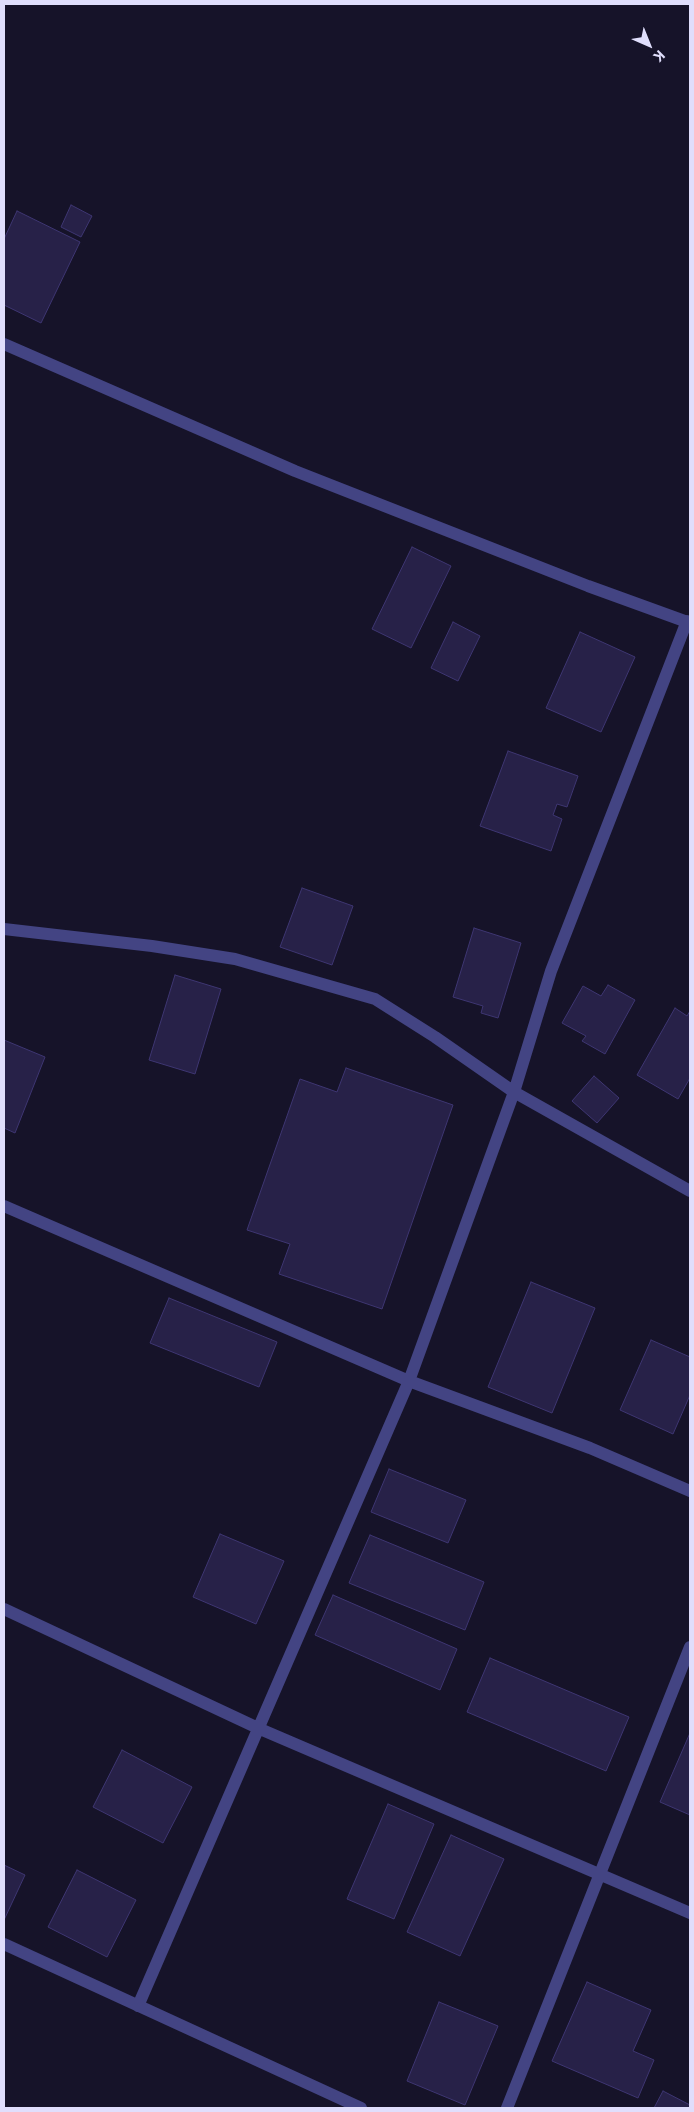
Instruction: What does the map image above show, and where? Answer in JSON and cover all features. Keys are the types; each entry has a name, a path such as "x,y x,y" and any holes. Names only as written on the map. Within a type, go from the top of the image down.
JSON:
{"street":[{"path":"4,344 295,471 588,586 689,622 551,972 514,1092 409,1381 260,1729 138,2006"},
{"path":"4,929 152,946 235,959 375,1000 435,1037 514,1092 690,1190"},
{"path":"4,1206 409,1381 590,1448 690,1491"},
{"path":"4,1609 260,1729 599,1876 690,1913"},
{"path":"507,2108 690,1647"},
{"path":"4,1944 361,2108"}],"building":[{"path":"71,205 92,216 81,237 61,227"},
{"path":"17,211 80,242 41,323 4,305 4,239"},
{"path":"412,547 451,566 411,648 372,629"},
{"path":"453,622 480,636 458,681 431,668"},
{"path":"580,632 635,657 601,732 546,708"},
{"path":"508,751 578,776 567,807 557,804 553,815 562,819 551,851 480,826"},
{"path":"302,888 353,906 332,965 280,947"},
{"path":"474,928 521,943 498,1018 481,1013 483,1006 453,997"},
{"path":"175,975 221,989 195,1074 149,1060"},
{"path":"608,985 635,1000 605,1054 582,1041 586,1036 562,1023 583,986 601,996"},
{"path":"675,1008 687,1016 690,1011 690,1078 678,1099 637,1075"},
{"path":"4,1040 45,1057 15,1133 4,1128"},
{"path":"346,1068 453,1105 382,1309 279,1274 290,1244 247,1230 300,1079 337,1092"},
{"path":"594,1076 619,1098 597,1123 572,1101"},
{"path":"531,1282 595,1308 552,1413 488,1387"},
{"path":"169,1298 277,1342 259,1387 150,1343"},
{"path":"651,1340 690,1357 690,1395 673,1434 620,1410"},
{"path":"389,1469 466,1500 448,1543 371,1512"},
{"path":"220,1534 284,1561 256,1624 193,1597"},
{"path":"370,1535 484,1582 465,1630 349,1583"},
{"path":"333,1595 457,1649 440,1690 315,1635"},
{"path":"490,1658 629,1717 606,1771 467,1712"},
{"path":"690,1733 690,1815 660,1802"},
{"path":"122,1750 192,1787 163,1843 93,1807"},
{"path":"388,1804 434,1824 394,1919 347,1899"},
{"path":"451,1835 504,1859 460,1956 407,1932"},
{"path":"4,1865 25,1875 4,1920"},
{"path":"77,1870 136,1900 107,1957 48,1927"},
{"path":"587,1982 651,2010 633,2051 654,2060 638,2098 552,2061"},
{"path":"439,2002 498,2026 465,2105 407,2081"},
{"path":"663,2091 690,2105 690,2108 654,2108"}]}
